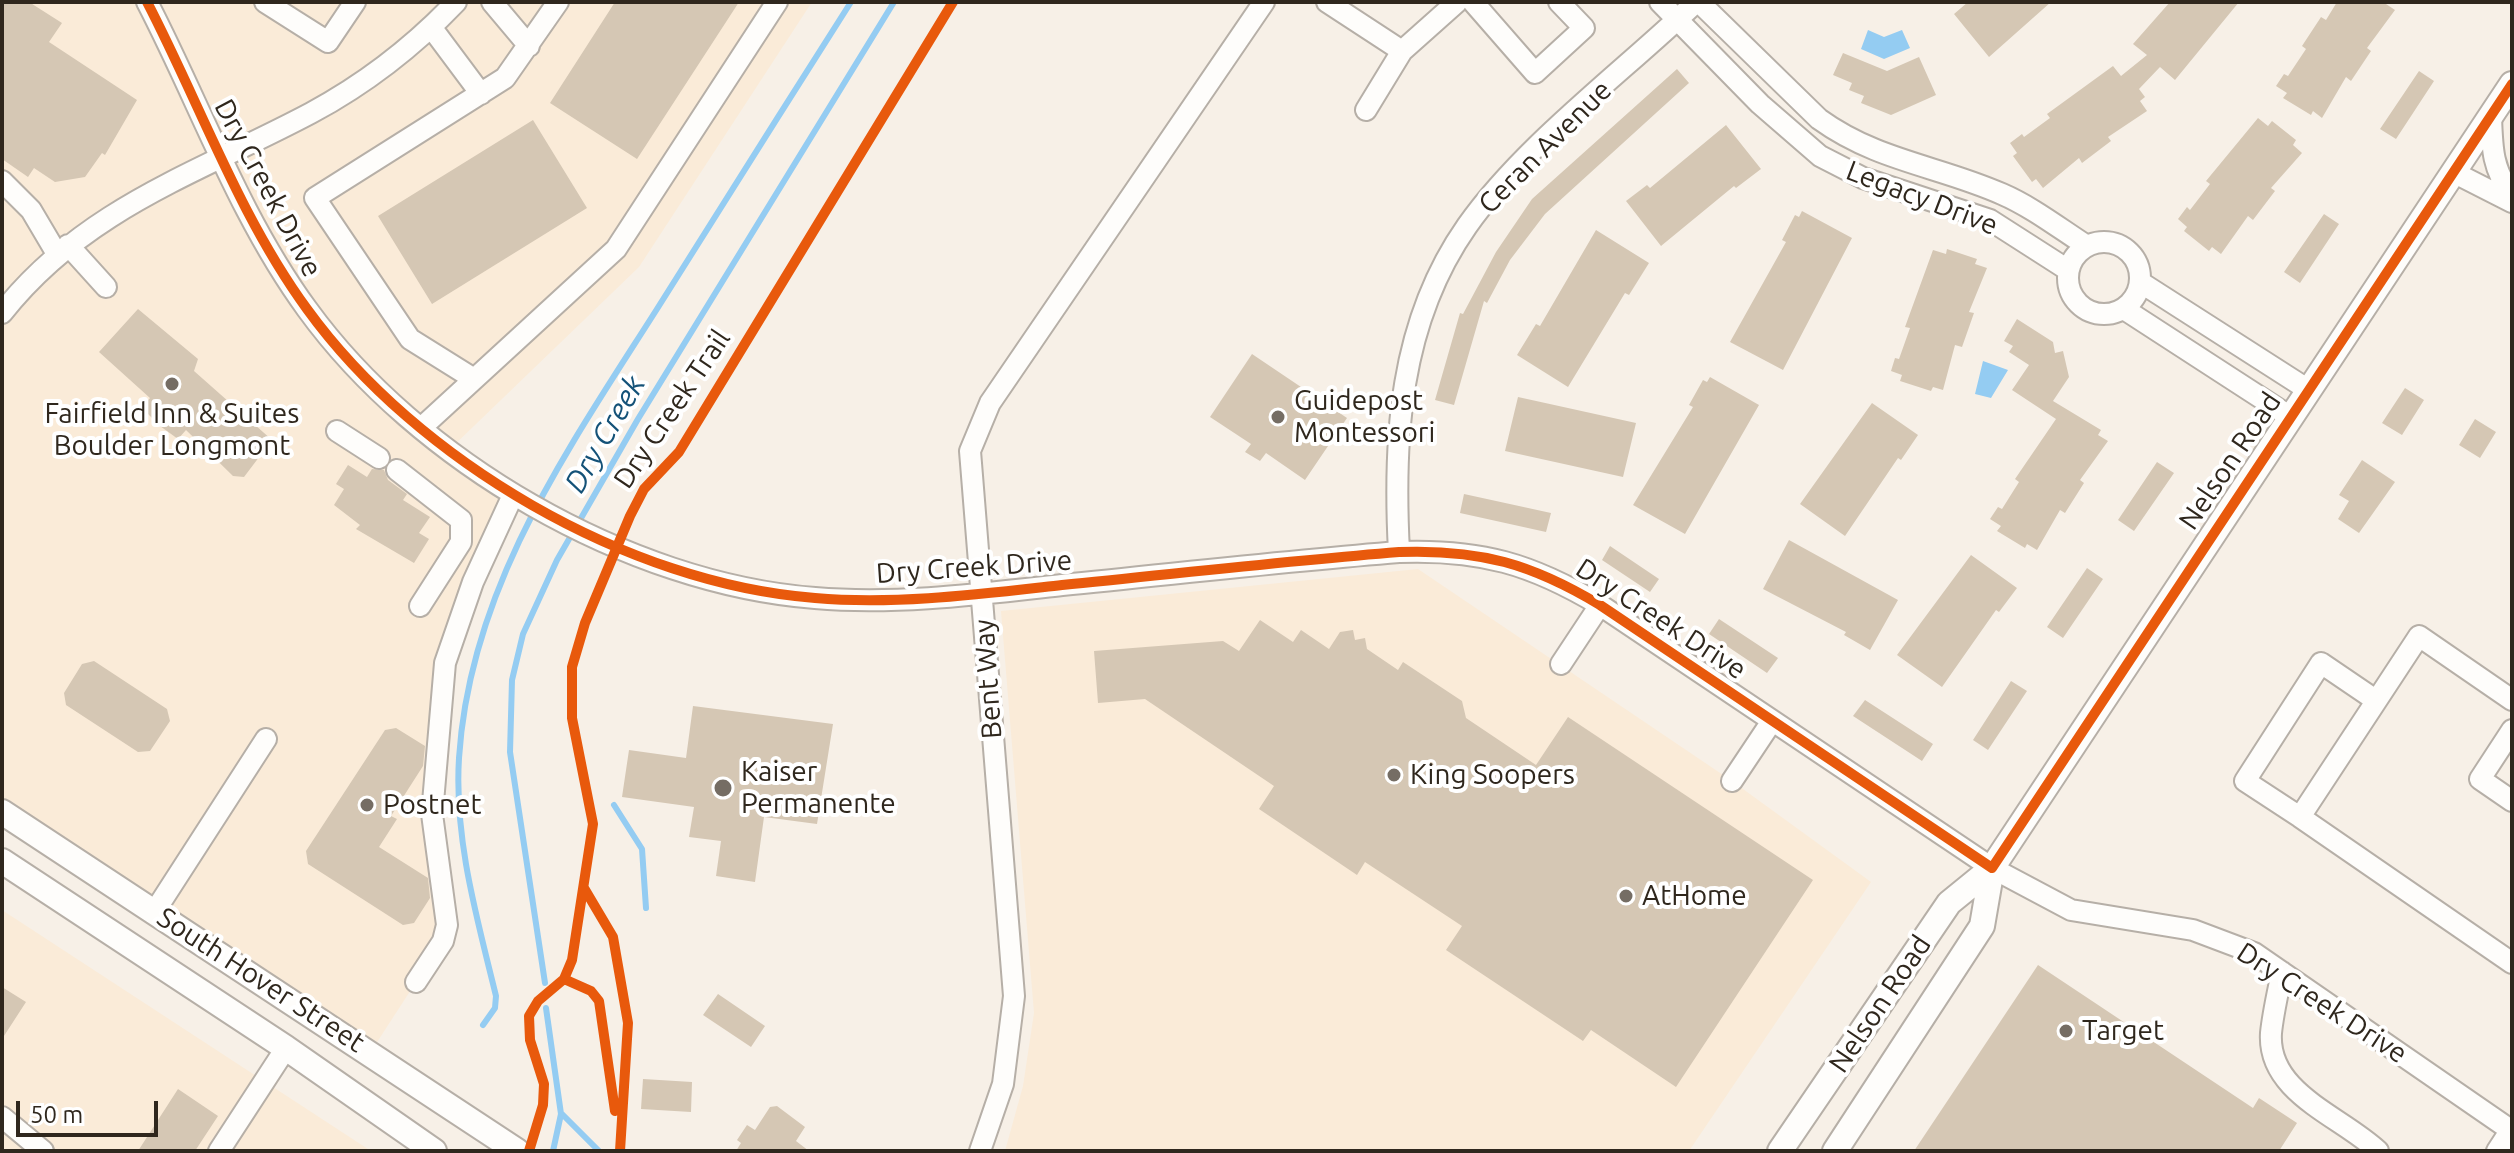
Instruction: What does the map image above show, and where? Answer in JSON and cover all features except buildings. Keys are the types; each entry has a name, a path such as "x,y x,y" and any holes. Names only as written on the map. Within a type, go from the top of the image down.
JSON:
{"main road":[{"name":"Nelson Road","path":"1780,1151 1949,903 1992,868 2512,84"},
{"name":"South Hover Street","path":"2,812 517,1151"},
{"name":"South Hover Street","path":"2,861 286,1048 434,1151"},
{"name":"Nelson Road","path":"1835,1151 1982,926 1992,868"}],"street":[{"name":"Dry Creek Drive","path":"147,2 257,228 308,311 348,360 421,428 513,495 562,523 705,577 786,595 837,600 982,593 1399,552 1466,553 1513,562 1559,581 1600,605 1992,868 2071,910 2208,934 2254,953 2512,1130"},
{"path":"265,2 328,42 355,2"},
{"path":"2,313 62,250 124,206 336,99 385,66 456,2"},
{"path":"492,2 529,46"},
{"path":"474,379 410,339 315,198 505,78 558,2"},
{"path":"421,428 616,249 777,2"},
{"name":"Bent Way","path":"980,1151 1003,1084 1014,996 970,451 990,403 1264,2"},
{"path":"1366,110 1402,51 1457,2"},
{"path":"1473,2 1535,73 1584,28 1559,2"},
{"name":"Legacy Drive","path":"1660,2 1760,104 1820,156 1863,178 1990,220 2068,270"},
{"name":"Legacy Drive","path":"1698,2 1811,112 1838,133 1881,155 2000,193 2087,246"},
{"name":"Ceran Avenue","path":"1399,552 1396,481 1402,393 1421,319 1446,261 1466,228 1501,184 1698,2"},
{"path":"1335,4 1402,51"},
{"path":"431,27 481,94"},
{"path":"2491,115 2493,161 2498,177 2512,195"},
{"path":"2453,172 2512,202"},
{"path":"2,181 31,210 62,250 106,287"},
{"path":"2105,242 2124,248 2137,262 2140,282 2133,300 2124,309 2105,315 2082,308 2069,288 2068,270 2077,254 2087,246 2105,242"},
{"path":"2140,282 2307,389"},
{"path":"2124,309 2289,416"},
{"path":"337,431 379,458"},
{"path":"397,470 461,520 461,542 420,606"},
{"path":"416,982 443,941 447,925 432,814 444,671 473,582 513,495"},
{"path":"1561,664 1600,605"},
{"path":"2300,817 2374,699 2419,636 2512,700"},
{"path":"2374,699 2321,663 2245,781 2512,963"},
{"path":"1732,781 1772,721"},
{"path":"2512,730 2480,779 2512,801"},
{"path":"155,911 266,739"},
{"path":"2282,972 2271,1035 2275,1064 2285,1083 2378,1151"},
{"path":"219,1151 286,1048"},
{"path":"2,1117 43,1151"},
{"path":"2497,1151 2512,1130"}],"shaded area":[{"path":"2,2 812,2 639,267 448,451 513,495 451,643 438,764 446,906 416,982 370,1053 2,812"},
{"path":"1418,569 1732,781 1871,882 1689,1151 1005,1151 1023,1086 1034,1013 1001,611"},
{"path":"2,910 371,1151 2,1151"}],"water":[{"path":"1868,30 1884,37 1902,30 1910,48 1884,59 1861,49"},
{"path":"1983,361 2008,370 1991,398 1975,394"}],"waterway":[{"path":"483,1025 495,1008 496,996 468,878 458,788 467,695 482,635 503,578 558,468 851,2"},
{"name":"Dry Creek","path":"545,983 510,752 512,680 523,634 557,560 638,419 894,2"},
{"path":"614,805 642,849 646,908"},
{"name":"Dry Creek","path":"546,1008 561,1114 553,1151"},
{"path":"562,1114 599,1151"}],"cycle path":[{"path":"147,2 261,236 307,309 353,364 406,416 467,464 532,505 601,540 672,568 744,588 846,600 970,595 1399,552 1455,553 1504,562 1551,579 1600,605 1992,868 2512,84"},
{"name":"Dry Creek Trail","path":"529,1151 543,1105 544,1084 530,1040 529,1016 538,1001 564,979 572,960 593,824 572,718 572,667 585,623 644,489 679,452 953,2"},
{"path":"584,888 613,937 628,1023 620,1151"},
{"path":"564,979 591,991 599,1001 615,1111"}],"place":[{"name":"Fairfield Inn & Suites Boulder Longmont","path":"172,384"},
{"name":"Guidepost Montessori","path":"1278,417"},
{"name":"King Soopers","path":"1394,775"},
{"name":"Kaiser Permanente","path":"723,788"},
{"name":"Postnet","path":"367,805"},
{"name":"AtHome","path":"1626,896"},
{"name":"Target","path":"2066,1031"}]}
